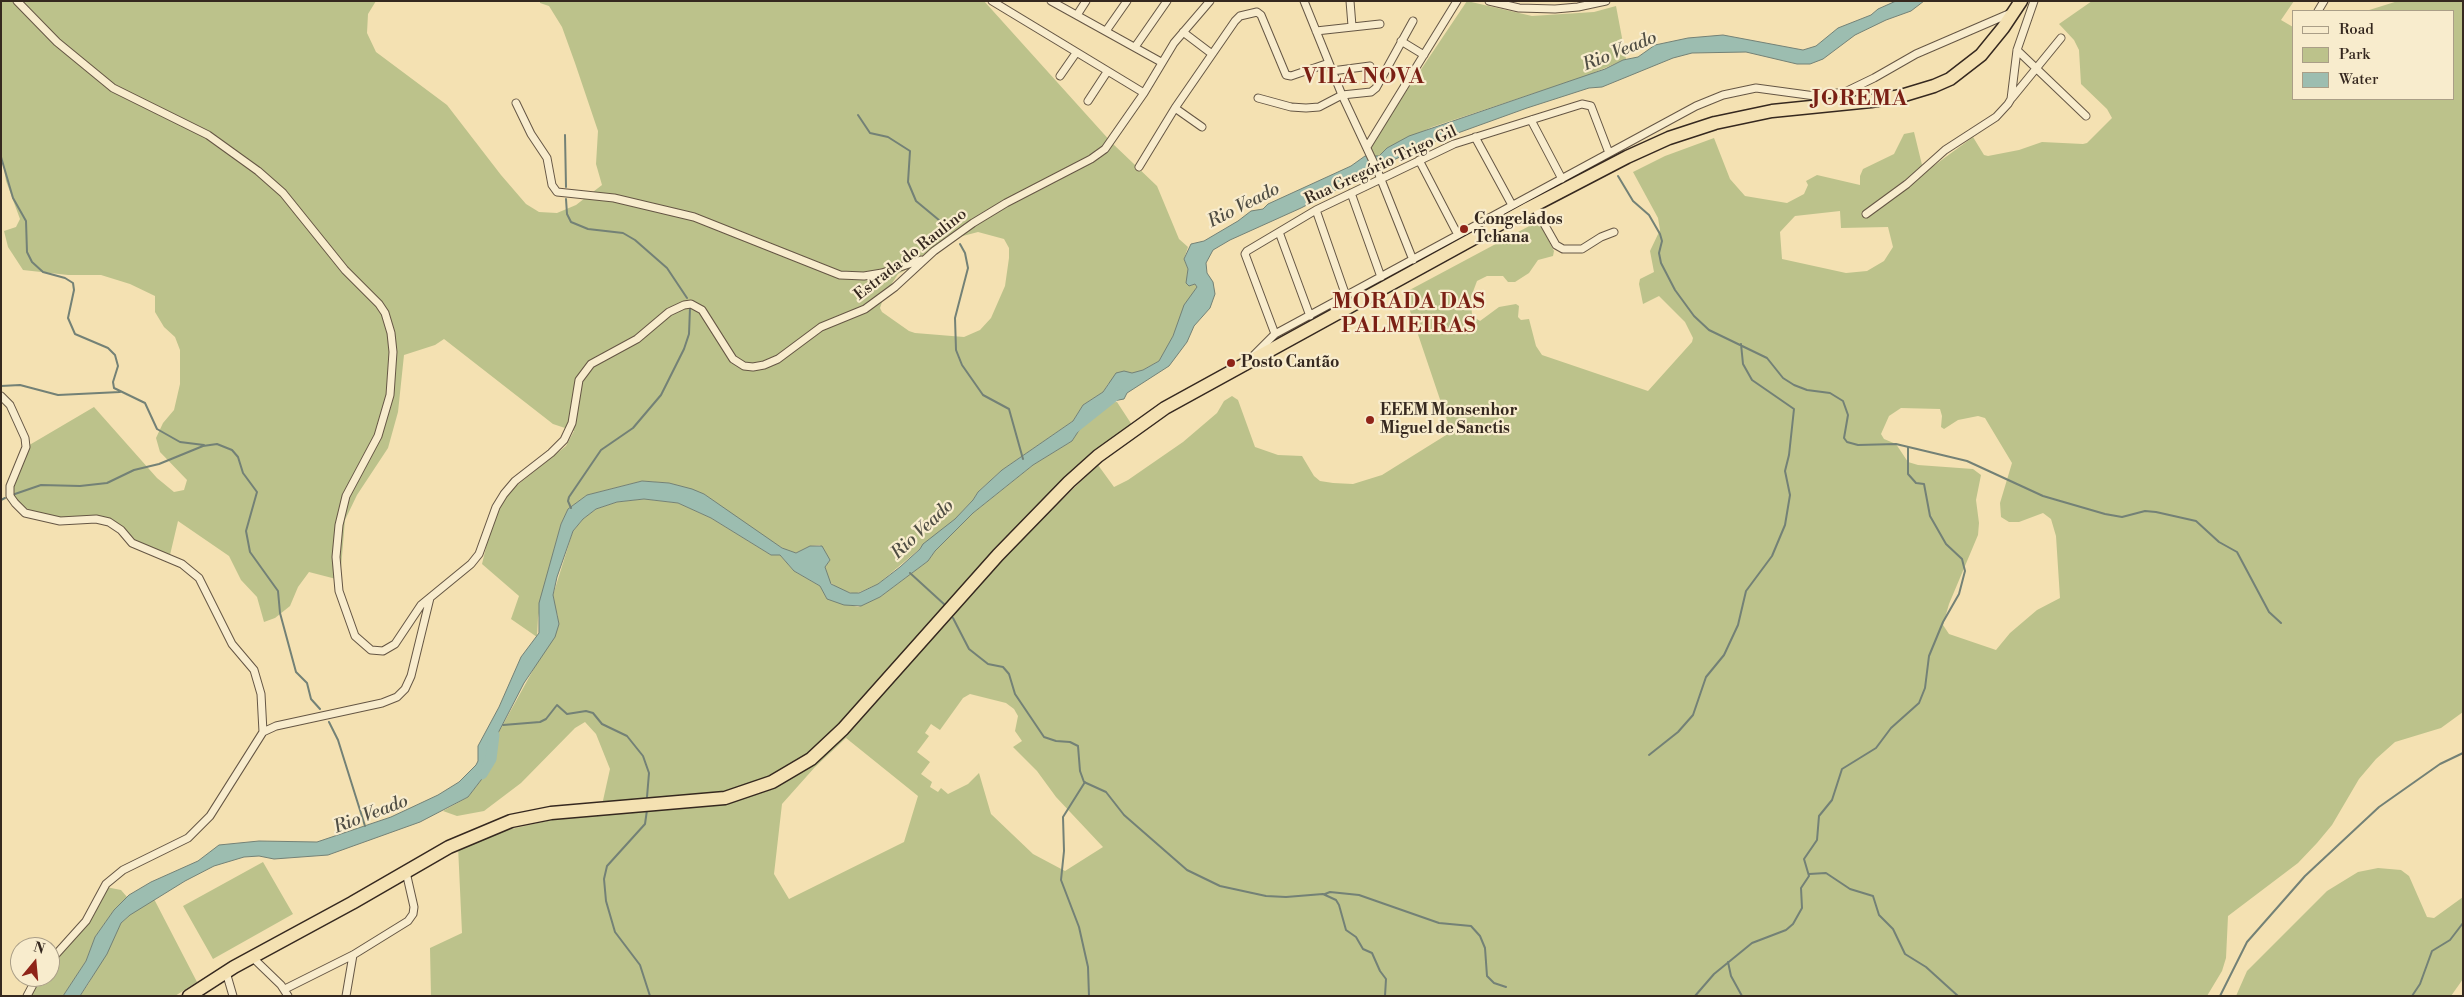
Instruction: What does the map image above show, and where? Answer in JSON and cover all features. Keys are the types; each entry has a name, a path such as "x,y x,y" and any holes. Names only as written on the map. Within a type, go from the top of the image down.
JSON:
{"highway":[{"path":"189,996 252,957 449,847 511,821 550,813 725,798 772,782 811,759 842,729 998,555 1069,482 1098,456 1164,408 1534,206 1627,157 1693,129 1772,111 1871,101 1901,96 1950,79 1981,55 2021,1"}],"street":[{"name":"Estrada do Raulino","path":"17,1 57,42 113,88 208,135 258,171 283,193 345,270 379,304 389,322 391,333 393,352 392,383 378,436 346,496 342,509 336,557 339,591 355,636 371,650 383,651 395,644 421,605 471,564 479,554 496,507 504,494 516,481 564,440 572,423 579,380 584,372 602,357 636,339 675,308 691,304 702,310 738,362 753,367 778,359 822,327 857,314 874,304 926,258 990,212 1078,166 1105,149 1144,93"},
{"path":"992,1 1144,93 1161,62 1183,32 1210,1"},
{"path":"1051,1 1161,62"},
{"path":"1077,15 1086,1"},
{"path":"1106,31 1127,1"},
{"path":"1135,46 1167,1"},
{"path":"1304,1 1342,95 1380,176 1414,260"},
{"path":"1350,1 1352,26"},
{"path":"1367,148 1457,1"},
{"path":"1489,1 1519,8 1555,9 1578,7 1606,1"},
{"path":"2012,99 2016,50 2034,1"},
{"path":"1139,166 1175,108 1240,16 1257,12 1262,17 1286,75 1291,76 1329,63"},
{"path":"1249,361 1276,334 1690,109 1734,92 1763,89 1815,96 1845,92 1916,54 2013,12"},
{"path":"1258,98 1291,107 1306,108 1319,107 1342,95 1368,94 1374,90 1413,21"},
{"path":"1316,31 1380,24"},
{"path":"1183,32 1212,54"},
{"path":"1866,214 1907,184 1945,150 1996,117 2061,38"},
{"path":"1401,41 1424,55"},
{"path":"2016,50 2086,116"},
{"path":"1060,76 1076,53"},
{"path":"1332,71 1370,66"},
{"path":"1088,101 1107,72"},
{"path":"516,103 547,158 552,185 557,192 614,198 694,218 840,275 864,276 882,273 926,258"},
{"name":"Rua Gregório Trigo Gil","path":"1276,334 1245,257 1246,251 1316,210 1380,176 1454,144 1582,104 1591,106 1608,153"},
{"path":"1175,108 1202,127"},
{"path":"1531,120 1562,179"},
{"path":"1475,137 1512,205"},
{"path":"1419,160 1458,235"},
{"path":"1351,193 1381,277"},
{"path":"1534,206 1556,245 1563,249 1582,249 1601,236 1614,232"},
{"path":"1316,210 1346,296"},
{"path":"1279,232 1310,316"},
{"path":"1,396 10,405 25,438 26,447 10,486 10,496 15,503 25,512 50,519 60,521 96,518 109,522 122,530 132,543 182,564 200,578 228,637 254,670 261,694 262,732 210,816 188,838 123,870 106,884 86,921 60,950"},
{"path":"262,732 276,726 382,703 397,697 405,689 412,676 430,598"},
{"path":"252,957 286,992 353,956 397,930 413,914 413,895 406,872"},
{"path":"346,996 353,956"},
{"path":"226,972 233,996"}],"green space":[{"path":"1,1 376,1 368,14 367,33 376,52 447,105 526,204 539,212 557,213 576,205 602,185 596,164 598,131 562,27 549,6 540,3 540,1 984,1 1112,143 1157,186 1179,239 1188,247 1184,259 1188,269 1187,284 1189,286 1195,284 1197,287 1159,361 1143,370 1108,384 1103,392 1083,405 1073,421 1002,470 978,492 955,519 878,584 855,594 838,589 828,580 825,567 830,560 820,545 810,546 796,553 786,550 757,533 704,494 669,483 642,481 587,495 568,509 561,524 545,583 538,618 537,637 511,619 519,596 482,564 490,531 500,504 515,487 566,446 574,431 553,424 444,339 435,345 404,355 398,412 388,448 357,495 345,520 340,580 309,572 298,587 290,606 275,618 264,622 257,597 241,580 229,556 178,521 170,555 137,547 126,531 92,517 59,517 37,514 21,506 6,494 7,482 26,447 94,407 157,478 174,492 184,490 187,480 160,452 156,438 163,423 174,410 180,384 180,350 175,337 164,327 155,312 155,296 130,284 101,275 68,275 23,270 8,247 4,231 16,227 20,219 6,181 1,152","holes":["978,232 1004,239 1009,248 1005,286 991,318 980,330 964,337 915,333 909,331 882,312 880,308 884,296 898,274 959,237"]},
{"path":"1467,1 1532,16 1594,12 1616,6 1626,59 1586,76 1432,127 1387,148 1379,156 1370,156 1368,151 1389,117"},
{"path":"2092,1 2294,1 2281,20 2292,26 2292,100 2454,100 2454,10 2369,10 2398,1 2463,1 2463,712 2441,728 2395,742 2376,759 2359,779 2332,825 2298,863 2228,916 2226,958 2222,971 2207,996 431,996 430,948 462,933 458,846 480,836 556,819 718,805 752,796 773,787 870,706 1022,538 1098,465 1114,487 1128,480 1183,442 1217,413 1224,401 1232,396 1238,400 1255,447 1278,455 1302,456 1314,476 1320,481 1353,484 1382,475 1451,432 1404,293 1539,222 1554,251 1553,256 1538,260 1529,273 1515,282 1508,282 1503,276 1487,276 1477,281 1471,297 1472,316 1480,321 1499,307 1516,304 1519,306 1518,317 1521,320 1529,319 1536,346 1542,355 1648,391 1692,342 1693,338 1685,322 1659,296 1643,304 1639,284 1640,279 1654,272 1650,251 1660,230 1658,218 1633,172 1665,156 1714,138 1730,179 1745,196 1787,203 1804,194 1808,185 1806,181 1817,175 1860,185 1860,176 1863,169 1894,154 1904,134 1914,132 1924,173 1973,137 1984,155 1988,156 2019,150 2042,142 2087,143 2112,118 2107,109 2081,84 2079,50 2074,40 2059,24","holes":["1840,211 1841,228 1888,227 1893,247 1884,261 1867,271 1846,273 1782,259 1780,232 1795,216","1901,408 1940,409 1942,416 1941,427 1944,429 1958,420 1978,416 1985,418 2012,463 2000,503 2001,517 2009,522 2019,522 2043,513 2051,519 2056,536 2060,598 2037,610 2010,633 1996,650 1949,634 1943,625 1949,604 1978,535 1979,523 1976,500 1981,475 1973,469 1918,465 1908,462 1896,444 1884,439 1881,434 1889,416","970,694 1006,703 1014,709 1018,716 1015,731 1022,741 1013,747 1037,771 1056,797 1103,847 1065,871 1033,854 991,814 979,773 968,784 948,794 941,788 938,792 930,787 932,782 921,774 930,762 917,752 929,736 925,733 931,724 940,730 963,698","846,738 918,796 904,842 789,899 774,874 782,804 815,767"]},
{"path":"1117,402 1134,428 1112,444 824,742 788,769 743,790 602,805 610,769 596,734 585,722 575,728 521,783 484,811 457,816 443,811 468,797 488,771 495,739 532,672 558,616 554,608 553,595 573,531 583,519 596,509 617,502 644,499 678,503 711,518 771,555 780,555 794,571 820,586 827,599 858,607 880,597 928,561 935,551 973,513 1033,465 1072,441 1093,409 1102,403"},
{"path":"263,862 293,914 213,959 183,906"},
{"path":"2378,868 2401,870 2409,876 2427,917 2434,918 2463,897 2463,979 2451,996 2236,996 2247,971 2327,891 2358,872"},
{"path":"106,887 121,890 127,897 114,910 95,937 86,961 63,996 29,996 35,987 60,987 60,952 72,938"},
{"path":"154,899 197,982 175,996 80,996 121,923 138,908"}],"water":[{"path":"1896,1 1924,1 1911,11 1886,20 1855,35 1823,59 1810,64 1797,64 1746,52 1692,53 1673,58 1602,87 1589,88 1527,108 1419,147 1301,208 1230,240 1213,250 1206,263 1207,273 1213,282 1215,294 1210,308 1194,326 1187,342 1169,366 1127,393 1124,399 1102,403 1093,409 1072,441 1033,465 973,513 935,551 928,561 880,597 861,606 844,605 827,599 820,586 794,571 780,555 771,555 711,518 678,503 644,499 617,502 596,509 583,519 573,531 557,577 553,595 559,624 555,637 524,683 495,739 488,771 468,797 420,822 328,855 274,859 259,856 244,857 214,866 185,881 130,915 121,923 107,954 80,996 63,996 86,961 95,937 114,910 129,895 151,882 198,861 219,845 259,841 317,842 391,817 438,795 459,782 476,765 478,761 478,746 499,707 521,657 539,633 539,603 561,524 568,509 587,495 642,481 669,483 692,489 704,494 782,548 796,553 810,546 822,546 830,560 825,567 831,584 850,593 859,593 878,584 900,567 923,544 955,519 978,492 1002,470 1073,421 1083,405 1103,392 1116,373 1124,371 1132,373 1143,370 1159,361 1173,336 1184,305 1197,287 1195,284 1189,286 1186,283 1188,269 1184,259 1191,244 1204,241 1251,211 1263,209 1268,204 1351,166 1365,156 1379,156 1387,148 1409,136 1605,69 1623,60 1638,57 1655,45 1688,38 1723,35 1803,50 1816,46 1838,28 1871,15 1878,9"}],"waterway":[{"path":"858,115 870,133 888,137 910,151 908,182 916,201 951,230"},
{"path":"565,135 566,187"},
{"path":"1,157 13,198 26,221 27,252 32,262 43,272 65,278 73,283 74,290 68,318 75,334 108,348 115,355 118,366 113,382 114,388 145,403 157,429 180,442 204,445"},
{"path":"1618,176 1633,201 1649,215 1660,234 1662,241 1659,253 1661,263 1675,290 1694,316 1709,330 1767,358 1783,378 1794,385 1807,390 1830,393 1843,401 1848,415 1844,438 1847,442 1858,445 1896,444 1967,461 2043,496 2105,514 2122,517 2145,511 2196,521 2219,542 2237,552 2269,612 2281,623"},
{"path":"566,199 567,214 571,222 588,229 623,233 635,240 667,268 687,298"},
{"path":"960,244 965,253 968,268 955,318 956,350 962,365 983,395 1009,409 1023,459"},
{"path":"571,508 568,501 569,497 601,450 633,428 661,395 684,349 689,334 690,308"},
{"path":"1649,755 1678,732 1693,715 1706,677 1724,655 1738,625 1746,591 1772,556 1785,525 1790,495 1785,471 1789,455 1794,409 1752,380 1743,364 1741,344"},
{"path":"1,386 20,385 58,395 120,392"},
{"name":"Rio Veado","path":"1074,428 1118,393"},
{"path":"12,495 41,485 80,486 107,483 134,470 159,464 203,446 217,444 232,450 238,457 243,473 257,492 246,531 250,552 278,591 280,613 296,672 307,683 311,699 320,709"},
{"path":"1695,996 1714,974 1752,943 1786,930 1793,924 1802,908 1801,888 1809,876 1804,859 1817,840 1819,816 1832,800 1842,769 1876,748 1891,728 1919,703 1925,688 1929,656 1943,622 1959,594 1965,571 1962,559 1946,544 1930,516 1924,484 1916,483 1908,474 1908,447"},
{"path":"1,500 5,498"},
{"path":"910,573 945,605"},
{"path":"953,618 969,649 988,664 1003,667 1009,674 1015,694 1044,737 1056,741 1070,742 1078,746 1080,771 1084,782 1106,792 1124,815 1187,870 1220,886 1266,896 1286,897 1323,894 1336,900 1346,930 1356,937 1363,949 1372,953 1386,979 1385,996"},
{"path":"503,725 540,722 546,719 557,705 567,714 586,711 593,713 602,724 627,736 643,756 649,773 647,797"},
{"path":"329,722 338,740 365,826"},
{"name":"Rio Veado","path":"482,774 491,759 494,735"},
{"path":"2220,996 2247,942 2305,876 2379,807 2440,764 2463,753"},
{"path":"1085,782 1063,817 1064,851 1061,880 1079,927 1088,967 1089,996"},
{"path":"647,810 645,824 607,866 604,879 606,901 615,932 640,965 650,996"},
{"path":"1809,874 1826,873 1850,889 1873,896 1879,915 1893,929 1905,954 1926,967 1958,996"},
{"path":"1325,894 1330,892 1359,895 1439,923 1471,926 1480,936 1485,948 1487,976 1494,983 1506,987"},
{"path":"2412,996 2420,984 2432,951 2450,940 2463,923"},
{"path":"1728,962 1731,976 1742,996"}],"place":[{"name":"Congelados Tchana","path":"1464,229"},
{"name":"Posto Cantão","path":"1231,363"},
{"name":"EEEM Monsenhor Miguel de Sanctis","path":"1370,420"}],"district":[{"name":"VILA NOVA","path":"1364,78"},
{"name":"JOREMA","path":"1860,100"},
{"name":"MORADA DAS PALMEIRAS","path":"1409,315"}]}
